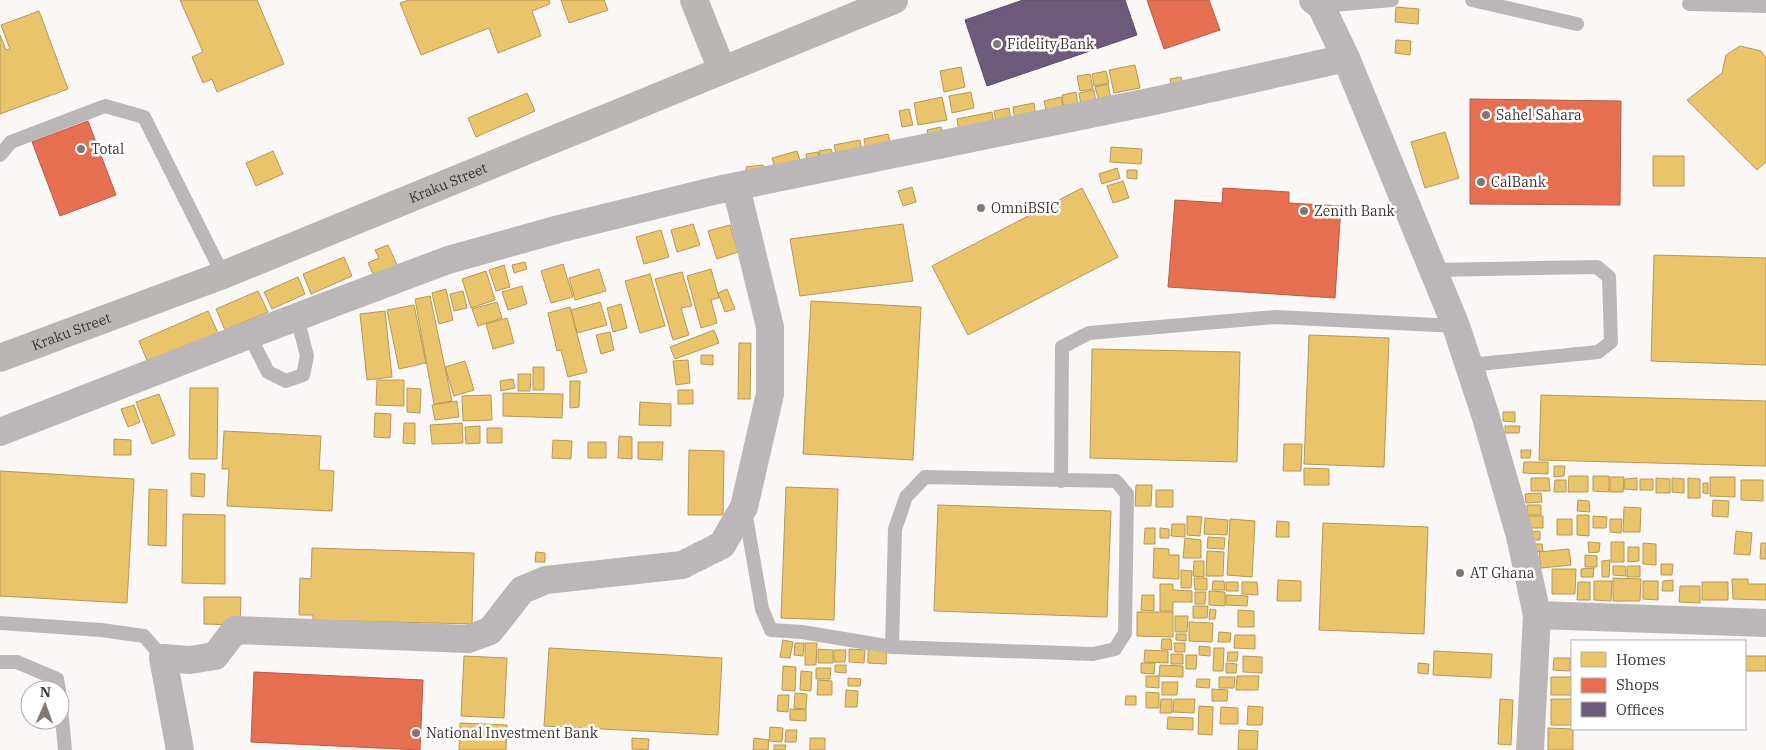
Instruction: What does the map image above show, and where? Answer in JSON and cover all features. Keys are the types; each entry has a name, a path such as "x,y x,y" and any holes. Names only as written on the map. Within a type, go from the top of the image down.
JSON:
{"main road":[{"path":"694,0 722,70"},
{"name":"Kraku Street","path":"0,358 223,276 894,0"}],"street":[{"path":"1317,3 1346,58 1456,326 1520,536 1536,615 1530,750"},
{"path":"0,432 249,335 457,258 559,229 736,187 1154,101 1346,58"},
{"path":"180,750 163,658 190,660 214,656 235,630 468,638 490,631 522,590 546,580 682,565 722,545 744,507 770,394 770,327 736,187"},
{"path":"1536,615 1766,623"}],"lane":[{"path":"1317,3 1392,0"},
{"path":"1472,0 1576,24"},
{"path":"1689,4 1766,6"},
{"path":"0,155 11,142 105,106 144,117 223,276"},
{"path":"1433,270 1597,267 1610,277 1611,342 1598,352 1469,365"},
{"path":"249,335 268,372 286,381 303,375 306,356 297,317"},
{"path":"1061,481 1062,347 1089,333 1276,317 1456,326"},
{"path":"744,507 762,609 771,630 802,632 892,647 1094,654 1115,649 1125,633 1127,494 1116,481 925,477 906,497 894,529 892,647"},
{"path":"0,623 101,630 144,636 163,658"},
{"path":"0,662 17,662 57,680"},
{"path":"63,730 65,750"}],"building: Homes":[{"path":"180,0 257,0 284,64 217,92 212,79 203,83 192,57 203,52"},
{"path":"409,0 549,0 550,4 532,11 541,36 498,53 489,28 421,55 400,3"},
{"path":"561,0 604,0 608,10 569,23"},
{"path":"1396,7 1419,9 1418,24 1395,22"},
{"path":"39,11 68,89 0,114 0,35 6,50 10,49 1,25"},
{"path":"1396,40 1411,41 1410,55 1395,53"},
{"path":"1740,46 1761,51 1766,58 1766,162 1757,170 1687,100 1722,73 1726,55"},
{"path":"1135,65 1140,88 1114,93 1109,70"},
{"path":"961,67 965,87 944,92 940,71"},
{"path":"1106,71 1109,83 1094,86 1092,74"},
{"path":"1090,74 1093,89 1080,91 1077,76"},
{"path":"1181,77 1183,87 1172,89 1170,79"},
{"path":"1108,84 1111,99 1099,101 1095,87"},
{"path":"1094,90 1096,103 1081,106 1079,93"},
{"path":"971,92 974,108 952,113 949,96"},
{"path":"1076,92 1078,106 1064,109 1062,95"},
{"path":"527,93 535,111 476,137 468,118"},
{"path":"942,97 947,120 918,125 914,103"},
{"path":"1061,97 1064,111 1047,114 1044,101"},
{"path":"1034,103 1036,117 1015,121 1013,107"},
{"path":"1009,108 1011,120 996,123 994,111"},
{"path":"909,109 913,125 902,127 899,111"},
{"path":"992,112 994,125 959,132 957,119"},
{"path":"941,127 943,136 929,139 927,130"},
{"path":"1445,132 1459,178 1425,188 1411,142"},
{"path":"888,134 891,146 866,150 864,139"},
{"path":"860,140 862,153 837,158 834,145"},
{"path":"1111,147 1142,149 1141,164 1110,162"},
{"path":"831,149 834,160 821,163 819,151"},
{"path":"273,151 283,174 256,186 246,163"},
{"path":"797,151 801,163 776,170 772,158"},
{"path":"818,152 820,164 808,166 806,154"},
{"path":"1653,156 1684,156 1684,186 1653,186"},
{"path":"763,165 764,174 747,175 746,167"},
{"path":"1117,168 1120,178 1102,184 1099,174"},
{"path":"1127,170 1137,170 1137,179 1127,178"},
{"path":"1123,181 1129,198 1113,203 1107,186"},
{"path":"912,187 916,202 903,206 898,191"},
{"path":"1082,188 1118,257 968,335 932,266"},
{"path":"693,224 700,245 677,252 671,230"},
{"path":"903,224 913,281 800,296 790,239"},
{"path":"730,225 738,252 717,259 708,231"},
{"path":"661,230 669,257 644,264 636,237"},
{"path":"388,245 397,265 374,276 368,263 379,258 375,250"},
{"path":"1654,255 1766,258 1766,365 1651,361"},
{"path":"344,257 352,276 311,294 303,274"},
{"path":"525,262 527,269 514,273 512,265"},
{"path":"563,264 573,297 551,303 541,271"},
{"path":"504,265 510,287 496,291 489,270"},
{"path":"599,269 606,291 575,300 569,278"},
{"path":"711,269 719,298 711,300 717,323 701,328 687,276"},
{"path":"486,271 495,300 471,308 462,279"},
{"path":"682,272 692,306 681,308 689,335 673,340 655,279"},
{"path":"650,274 665,326 640,333 625,281"},
{"path":"298,277 305,294 272,309 264,292"},
{"path":"522,286 527,304 508,310 502,292"},
{"path":"446,289 453,320 439,324 432,293"},
{"path":"727,289 735,309 725,312 718,293"},
{"path":"258,291 268,312 225,330 216,309"},
{"path":"463,291 467,308 454,311 450,294"},
{"path":"430,296 452,401 434,404 415,299"},
{"path":"811,301 921,307 913,460 803,454"},
{"path":"497,302 502,318 478,326 472,309"},
{"path":"600,302 607,325 577,333 571,310"},
{"path":"621,304 627,328 613,332 607,308"},
{"path":"414,305 426,363 399,369 387,310"},
{"path":"570,307 587,372 568,377 561,350 557,351 548,313"},
{"path":"208,311 218,333 148,363 139,341"},
{"path":"385,311 392,377 367,380 360,314"},
{"path":"507,318 514,343 493,349 486,324"},
{"path":"714,330 719,343 675,359 670,347"},
{"path":"610,332 614,350 601,354 596,335"},
{"path":"1309,335 1389,338 1384,467 1304,464"},
{"path":"739,343 751,343 750,399 738,399"},
{"path":"1092,349 1240,352 1237,462 1090,458"},
{"path":"701,355 713,355 713,365 701,364"},
{"path":"688,360 690,383 676,385 673,361"},
{"path":"465,361 474,390 454,396 445,367"},
{"path":"533,367 544,367 544,390 533,390"},
{"path":"518,374 531,374 530,391 518,391"},
{"path":"513,379 515,388 501,391 500,381"},
{"path":"377,380 404,380 404,406 376,405"},
{"path":"570,381 580,381 579,407 570,408"},
{"path":"190,388 218,388 217,459 189,459"},
{"path":"407,388 421,389 420,413 407,412"},
{"path":"678,390 693,390 693,404 678,404"},
{"path":"503,393 563,394 562,418 503,416"},
{"path":"159,394 175,435 152,444 136,402"},
{"path":"491,395 492,420 463,421 462,396"},
{"path":"1541,395 1766,401 1766,466 1539,460"},
{"path":"457,401 459,417 435,420 432,405"},
{"path":"640,402 671,404 671,426 639,425"},
{"path":"134,405 140,422 128,427 121,409"},
{"path":"1503,412 1515,412 1515,422 1503,421"},
{"path":"375,413 391,414 390,438 374,437"},
{"path":"404,423 415,423 415,444 403,443"},
{"path":"462,423 463,443 432,444 430,425"},
{"path":"480,426 480,443 466,444 465,427"},
{"path":"1505,426 1520,426 1519,433 1505,433"},
{"path":"487,428 502,428 502,443 487,443"},
{"path":"224,431 321,436 319,470 334,471 332,511 227,506 229,469 222,469"},
{"path":"619,436 632,437 632,459 618,458"},
{"path":"114,439 131,440 131,455 114,455"},
{"path":"553,440 572,441 571,459 552,458"},
{"path":"588,442 606,442 606,458 588,458"},
{"path":"638,442 663,442 662,460 638,459"},
{"path":"1284,444 1302,444 1301,471 1283,471"},
{"path":"689,450 724,451 723,515 688,515"},
{"path":"1521,450 1531,450 1530,458 1521,458"},
{"path":"1524,462 1548,462 1548,474 1523,473"},
{"path":"1554,466 1565,466 1564,476 1554,477"},
{"path":"1304,468 1329,469 1329,485 1304,485"},
{"path":"0,471 134,479 127,603 0,596"},
{"path":"191,473 205,474 204,497 191,496"},
{"path":"1569,476 1588,476 1588,492 1568,492"},
{"path":"1593,476 1609,476 1609,492 1593,491"},
{"path":"1610,477 1624,477 1623,492 1610,492"},
{"path":"1710,477 1735,477 1735,497 1710,496"},
{"path":"1531,478 1549,478 1550,491 1531,491"},
{"path":"1637,478 1637,490 1624,489 1625,479"},
{"path":"1656,478 1670,479 1670,493 1656,493"},
{"path":"1672,478 1684,479 1684,493 1672,492"},
{"path":"1688,478 1700,479 1700,498 1688,498"},
{"path":"1640,479 1653,479 1653,490 1640,490"},
{"path":"1555,480 1566,480 1566,492 1554,492"},
{"path":"1741,480 1763,480 1763,501 1741,500"},
{"path":"1703,483 1708,483 1708,494 1703,493"},
{"path":"1136,485 1152,485 1151,506 1135,506"},
{"path":"786,487 838,489 834,620 781,618"},
{"path":"149,489 167,490 166,546 148,545"},
{"path":"1156,490 1173,490 1173,507 1156,507"},
{"path":"1541,493 1542,502 1526,503 1525,494"},
{"path":"1578,500 1589,501 1590,512 1577,511"},
{"path":"1713,500 1729,501 1728,517 1712,516"},
{"path":"938,505 1111,511 1107,617 934,611"},
{"path":"1527,505 1541,505 1541,515 1527,515"},
{"path":"1624,507 1641,508 1640,532 1623,532"},
{"path":"183,514 225,515 225,584 182,583"},
{"path":"1577,515 1589,515 1589,536 1577,535"},
{"path":"1187,516 1202,517 1200,536 1187,535"},
{"path":"1527,516 1543,516 1543,528 1526,528"},
{"path":"1593,516 1607,517 1606,528 1593,528"},
{"path":"1205,518 1228,520 1227,535 1204,534"},
{"path":"1230,519 1255,521 1252,577 1227,575"},
{"path":"1557,519 1572,519 1572,535 1557,535"},
{"path":"1610,519 1622,519 1621,533 1610,532"},
{"path":"1277,521 1289,522 1289,537 1276,537"},
{"path":"1323,523 1428,527 1424,634 1319,630"},
{"path":"1172,524 1185,524 1185,537 1171,536"},
{"path":"1145,528 1155,528 1155,544 1144,544"},
{"path":"1160,528 1169,529 1169,538 1160,538"},
{"path":"1540,531 1540,540 1529,540 1529,532"},
{"path":"1736,531 1752,533 1750,555 1734,554"},
{"path":"1208,537 1225,538 1224,549 1207,548"},
{"path":"1185,538 1201,540 1201,558 1183,558"},
{"path":"1588,542 1600,543 1599,552 1589,553"},
{"path":"1611,542 1624,542 1624,562 1611,562"},
{"path":"1643,543 1656,544 1656,565 1643,564"},
{"path":"1761,543 1766,543 1766,559 1760,559"},
{"path":"1532,544 1542,544 1543,551 1533,552"},
{"path":"1628,547 1639,547 1639,561 1628,562"},
{"path":"312,548 474,553 472,624 313,620 313,615 299,615 300,578 311,579"},
{"path":"1154,548 1169,549 1169,555 1179,555 1179,579 1153,578"},
{"path":"1569,549 1571,565 1541,568 1539,552"},
{"path":"1207,551 1224,552 1223,576 1206,576"},
{"path":"536,552 545,553 545,562 535,562"},
{"path":"1585,555 1597,556 1597,567 1585,567"},
{"path":"1610,560 1609,577 1602,577 1602,561"},
{"path":"1194,561 1204,561 1204,577 1193,576"},
{"path":"1661,564 1673,564 1672,575 1661,575"},
{"path":"1613,566 1625,566 1626,576 1613,575"},
{"path":"1627,566 1640,566 1640,577 1627,577"},
{"path":"1594,568 1593,577 1581,577 1581,569"},
{"path":"1552,569 1576,569 1575,594 1552,594"},
{"path":"1181,570 1192,571 1191,588 1181,588"},
{"path":"1194,578 1207,578 1207,590 1195,590"},
{"path":"1613,578 1641,579 1640,601 1613,601"},
{"path":"1732,579 1748,579 1748,584 1766,584 1766,600 1733,599"},
{"path":"1278,580 1301,581 1301,601 1277,601"},
{"path":"1673,580 1673,591 1662,591 1663,581"},
{"path":"1213,581 1224,581 1225,590 1212,590"},
{"path":"1594,581 1612,581 1611,601 1594,600"},
{"path":"1643,581 1658,581 1658,600 1643,599"},
{"path":"1226,582 1238,582 1238,591 1226,591"},
{"path":"1242,582 1257,582 1258,595 1242,594"},
{"path":"1578,582 1590,582 1590,600 1577,600"},
{"path":"1702,582 1728,582 1728,600 1702,600"},
{"path":"1160,584 1173,584 1173,590 1192,591 1192,602 1173,602 1173,611 1160,611"},
{"path":"1680,586 1700,586 1700,603 1679,602"},
{"path":"1209,591 1225,592 1225,606 1209,605"},
{"path":"1195,592 1206,592 1205,604 1195,604"},
{"path":"1142,595 1154,595 1154,611 1141,610"},
{"path":"1226,595 1248,596 1247,606 1226,605"},
{"path":"204,597 241,597 240,625 204,624"},
{"path":"1193,606 1208,606 1207,618 1193,618"},
{"path":"1210,609 1216,610 1215,619 1209,619"},
{"path":"1238,610 1254,611 1254,627 1238,627"},
{"path":"1137,612 1173,612 1173,637 1137,636"},
{"path":"1175,616 1188,616 1187,632 1175,632"},
{"path":"1189,622 1213,623 1212,642 1189,641"},
{"path":"1219,632 1231,633 1230,642 1218,642"},
{"path":"1176,634 1186,634 1186,641 1176,640"},
{"path":"1235,635 1255,635 1255,649 1234,648"},
{"path":"1162,639 1171,639 1172,650 1161,649"},
{"path":"783,640 793,642 790,658 780,657"},
{"path":"795,643 804,643 803,656 794,655"},
{"path":"805,643 817,643 816,665 805,665"},
{"path":"1174,643 1185,643 1185,652 1175,652"},
{"path":"1199,646 1210,647 1210,656 1199,655"},
{"path":"549,648 722,658 718,735 544,726"},
{"path":"1214,648 1224,648 1223,671 1213,671"},
{"path":"818,649 833,650 833,663 818,663"},
{"path":"849,649 865,650 864,663 849,662"},
{"path":"868,649 887,651 886,664 868,663"},
{"path":"834,650 846,650 845,662 834,662"},
{"path":"1145,650 1168,651 1168,663 1144,662"},
{"path":"1434,651 1492,654 1491,678 1433,675"},
{"path":"1228,652 1238,652 1237,661 1227,661"},
{"path":"1171,654 1183,654 1183,664 1171,664"},
{"path":"1186,655 1197,655 1196,669 1186,669"},
{"path":"464,656 507,658 504,718 461,716"},
{"path":"1243,656 1262,657 1262,673 1243,672"},
{"path":"1746,656 1766,656 1766,671 1746,671"},
{"path":"1554,658 1570,658 1570,671 1553,670"},
{"path":"1141,663 1155,663 1154,674 1141,673"},
{"path":"1226,663 1237,664 1236,673 1226,673"},
{"path":"1418,663 1429,664 1428,674 1418,673"},
{"path":"835,665 846,665 846,673 835,672"},
{"path":"1160,665 1183,666 1183,677 1159,676"},
{"path":"783,666 796,667 795,691 782,690"},
{"path":"816,668 831,668 830,679 816,679"},
{"path":"801,671 812,672 811,691 800,690"},
{"path":"1146,676 1159,676 1159,688 1146,687"},
{"path":"1237,676 1259,676 1258,690 1236,690"},
{"path":"1219,677 1235,677 1234,688 1219,688"},
{"path":"1551,677 1571,677 1571,695 1551,695"},
{"path":"848,678 861,679 860,686 848,686"},
{"path":"1197,679 1210,679 1209,688 1196,687"},
{"path":"818,680 832,681 832,695 817,695"},
{"path":"1162,682 1178,682 1177,695 1162,695"},
{"path":"1212,689 1228,690 1227,701 1212,701"},
{"path":"846,690 858,691 857,707 845,707"},
{"path":"1146,692 1159,693 1159,708 1146,708"},
{"path":"795,693 807,694 806,709 794,708"},
{"path":"778,695 789,695 788,712 777,711"},
{"path":"1126,696 1136,696 1136,705 1125,705"},
{"path":"1161,699 1172,699 1172,713 1160,713"},
{"path":"1174,699 1195,699 1194,713 1173,712"},
{"path":"1500,699 1513,700 1511,745 1498,744"},
{"path":"1551,699 1571,699 1571,725 1551,725"},
{"path":"1199,706 1213,707 1212,735 1198,734"},
{"path":"1248,706 1263,707 1262,725 1247,725"},
{"path":"1221,707 1238,708 1238,724 1220,724"},
{"path":"790,709 806,710 806,721 790,720"},
{"path":"1168,717 1193,718 1193,730 1167,729"},
{"path":"460,723 507,725 506,750 459,750"},
{"path":"770,727 783,728 782,742 769,741"},
{"path":"1548,728 1573,730 1573,750 1548,750"},
{"path":"786,730 797,730 796,742 785,742"},
{"path":"1239,730 1258,731 1257,750 1238,750"},
{"path":"632,738 649,739 648,750 632,749"},
{"path":"754,738 769,740 768,750 753,750"},
{"path":"810,738 825,738 825,750 810,750"},
{"path":"774,745 786,745 785,750 774,750"}],"building: Shops":[{"path":"1147,0 1209,0 1220,30 1164,49"},
{"path":"1470,99 1621,101 1620,205 1470,204"},
{"path":"88,121 116,195 60,216 32,142"},
{"path":"1223,188 1289,192 1289,203 1341,206 1335,298 1168,287 1175,200 1222,203"},
{"path":"254,672 423,680 420,750 251,742"}],"building: Offices":[{"path":"1023,0 1125,0 1137,35 987,86 965,20"}],"place":[{"name":"Fidelity Bank","path":"997,44"},
{"name":"Sahel Sahara","path":"1486,115"},
{"name":"Total","path":"81,149"},
{"name":"CalBank","path":"1481,182"},
{"name":"OmniBSIC","path":"981,208"},
{"name":"Zenith Bank","path":"1304,211"},
{"name":"AT Ghana","path":"1460,573"},
{"name":"National Investment Bank","path":"416,733"}]}
